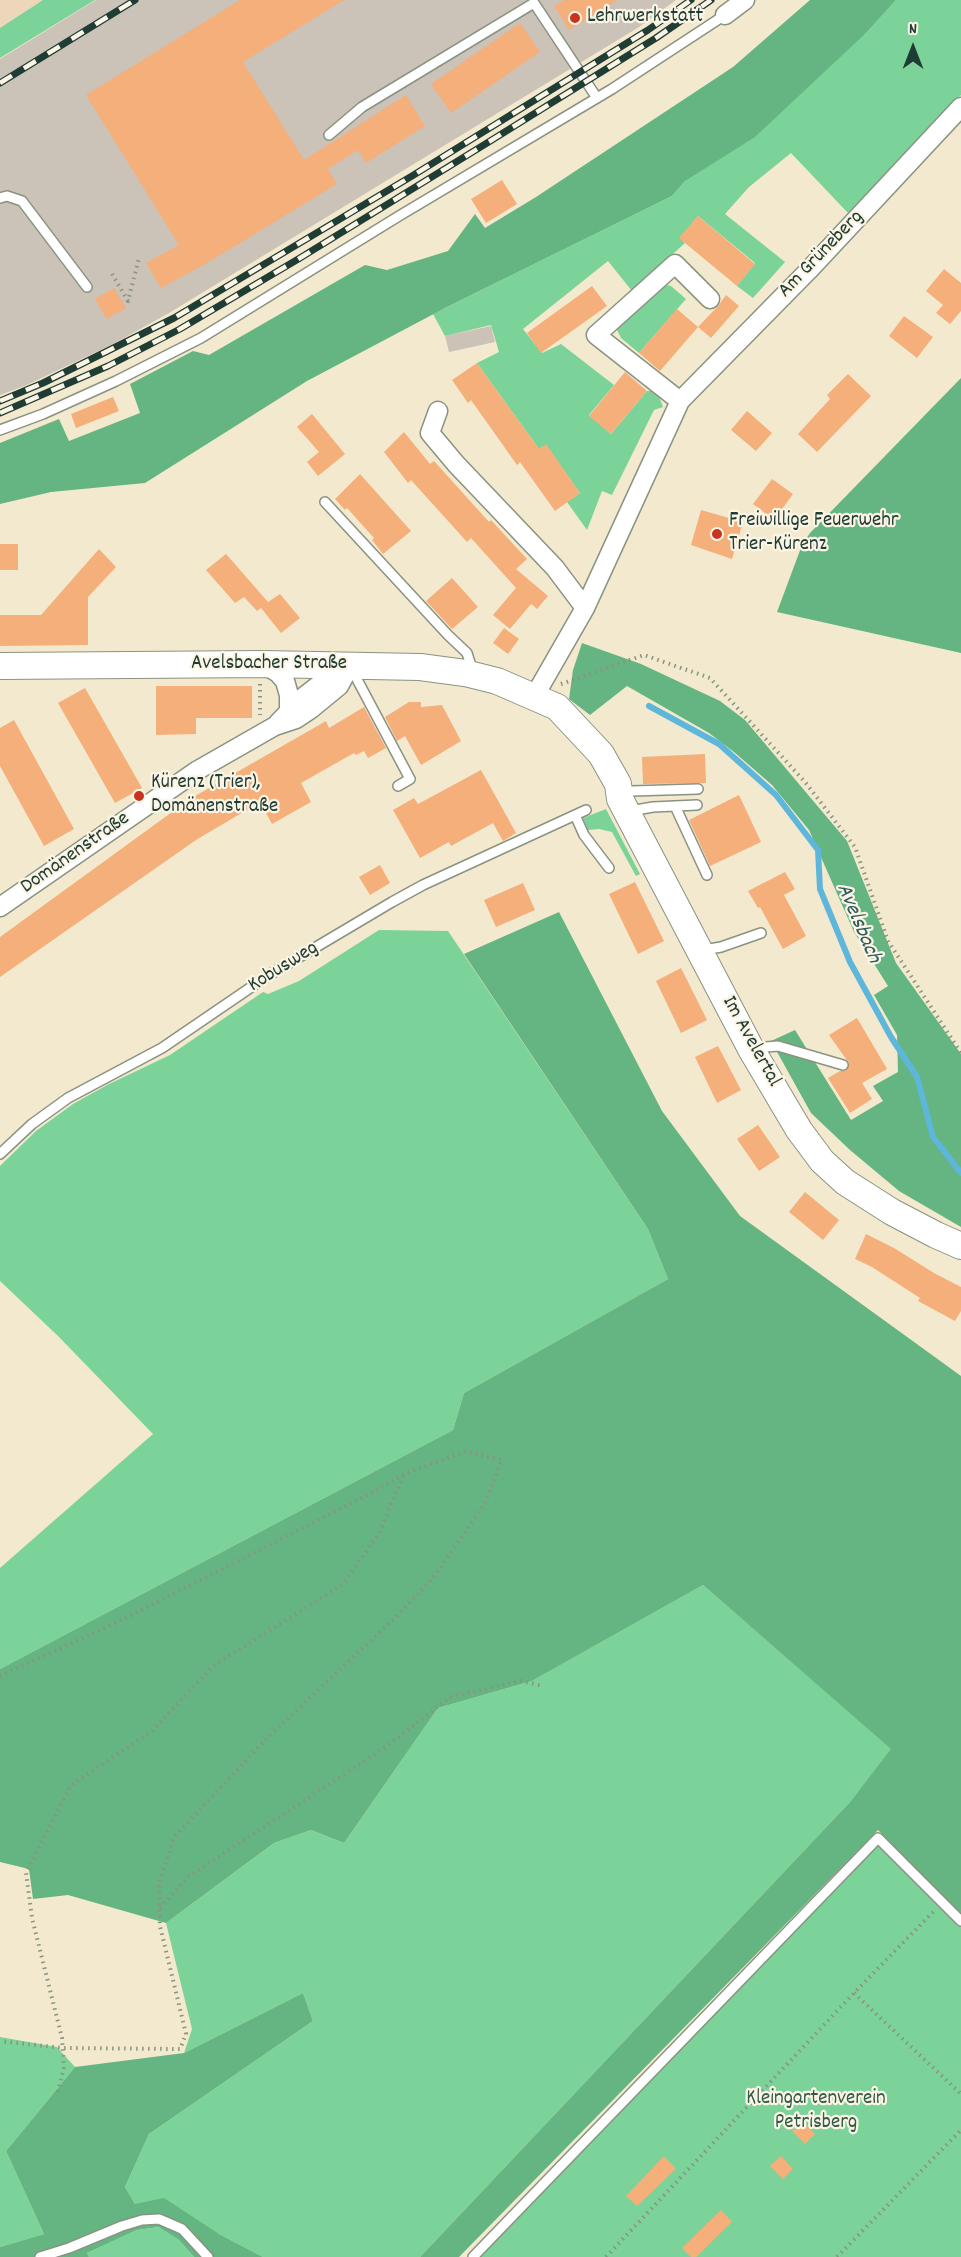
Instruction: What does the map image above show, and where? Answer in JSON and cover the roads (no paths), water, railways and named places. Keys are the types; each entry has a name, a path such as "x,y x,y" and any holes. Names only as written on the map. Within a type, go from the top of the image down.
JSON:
{"main road":[{"name":"Avelsbacher Straße","path":"0,666 262,671 350,666 420,667 474,674 542,692"},
{"name":"Im Avelertal","path":"542,692 543,714 564,734 624,805 751,1049 799,1130 822,1161 845,1182 892,1212 961,1245"},
{"name":"Im Avelertal","path":"936,1235 961,1255"}],"street":[{"path":"725,15 745,0"},
{"name":"Am Grüneberg","path":"542,692 585,608 680,401 808,272 961,107"},
{"path":"680,401 596,335 675,264 710,299"},
{"path":"438,411 430,433 477,487 512,520 555,568 585,608"},
{"name":"Domänenstraße","path":"0,907 198,770 290,710 325,680 350,666"},
{"name":"Domänenstraße","path":"272,721 296,719 339,686 350,666"},
{"path":"262,671 278,672 285,681 290,710"}],"lane":[{"path":"329,135 362,107 534,3 597,98"},
{"path":"0,430 43,414 116,381 201,338 597,98 725,15"},
{"path":"0,198 7,196 22,201 87,287"},
{"path":"325,502 467,653 474,674"},
{"path":"350,666 410,779 398,786"},
{"path":"697,805 624,805 632,791 698,789"},
{"path":"675,806 707,875"},
{"name":"Kobusweg","path":"0,1154 32,1124 68,1098 162,1048 269,975 392,902 423,885 586,810"},
{"path":"575,815 584,835 609,868"},
{"path":"700,950 721,947 761,933"},
{"path":"751,1049 778,1046 843,1065"},
{"path":"473,2257 878,1838 961,1921"},
{"path":"40,2257 142,2220 159,2219 182,2229 208,2257"}],"waterway":[{"name":"Avelsbach","path":"649,706 719,744 776,795 818,850 820,889 850,962 891,1037 917,1077 933,1137 961,1173"}],"railway":[{"path":"0,83 135,0"},
{"path":"0,401 43,383 174,318 412,176 648,30 691,0"},
{"path":"0,413 108,366 180,329 487,143 656,38 711,0"}],"place":[{"name":"Lehrwerkstatt","path":"575,18"},
{"name":"Freiwillige Feuerwehr Trier-Kürenz","path":"717,534"},
{"name":"Kürenz (Trier), Domänenstraße","path":"139,796"}],"park label":[{"name":"Kleingartenverein Petrisberg","path":"816,2112"}]}
